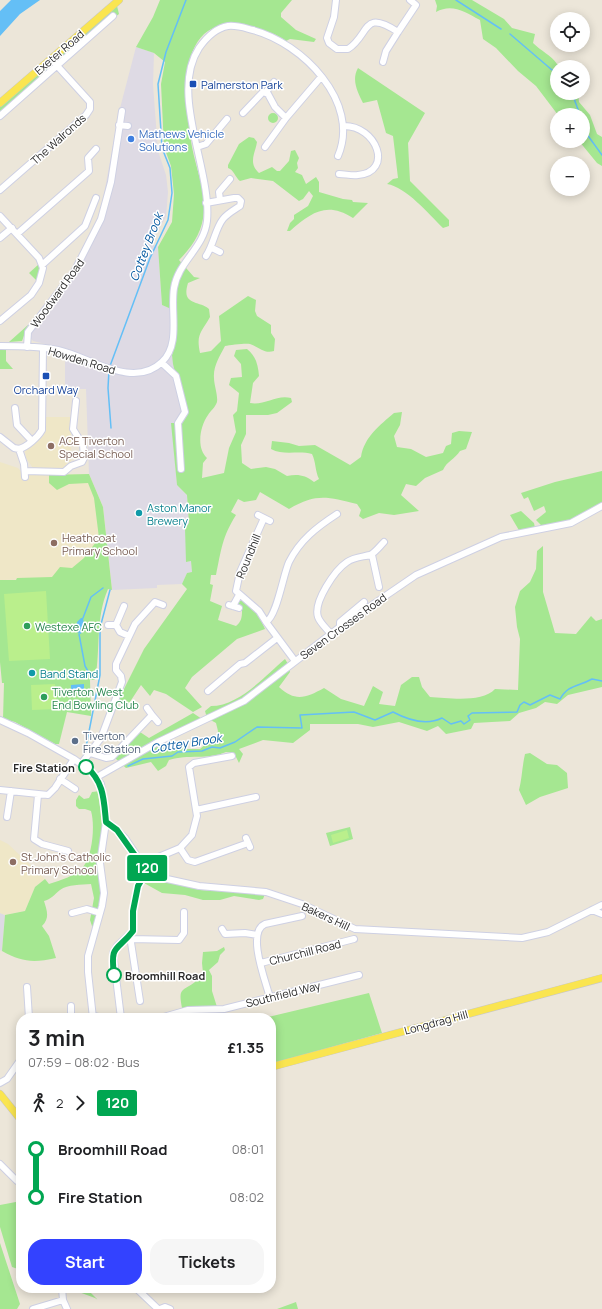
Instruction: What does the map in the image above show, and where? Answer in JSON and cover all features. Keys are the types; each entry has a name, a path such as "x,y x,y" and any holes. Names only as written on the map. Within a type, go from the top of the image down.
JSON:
{"main road":[{"name":"Exeter Road","path":"0,103 119,0"},
{"name":"Longdrag Hill","path":"276,1066 602,978"},
{"path":"0,1094 7,1105 16,1115"}],"street":[{"path":"336,0 334,17 327,38 329,43 338,49 344,50 350,47 366,27 373,23 384,23 398,32"},
{"path":"383,62 386,51 398,32 419,6 410,0"},
{"path":"0,116 113,16"},
{"path":"181,469 178,423 185,412 176,376 162,362 168,355 173,343 174,289 178,272 202,240 207,219 206,203 191,116 189,86 191,69 200,47 208,37 220,29 237,26 273,38 290,48 321,77 330,89 339,108 343,126 342,142 338,156"},
{"name":"The Walronds","path":"0,190 86,115 90,109 90,102 51,59"},
{"path":"265,147 286,118 321,77"},
{"path":"242,113 260,93 266,92 274,82"},
{"path":"266,92 275,108 286,118"},
{"name":"Woodward Road","path":"27,347 28,332 66,284 97,230 108,194 122,112"},
{"path":"197,147 206,144 216,127 227,119"},
{"path":"119,124 128,126"},
{"path":"339,174 357,176 363,174 374,167 379,157 377,147 366,134 358,128 343,126"},
{"path":"17,234 92,171 88,158 96,149"},
{"path":"220,200 219,192 230,179"},
{"path":"42,265 85,226 96,198"},
{"path":"206,203 238,198 241,204 221,222 212,248 206,256"},
{"path":"0,216 12,228 42,265 43,272 39,282 31,294 14,305 1,318"},
{"path":"0,238 12,228"},
{"path":"212,248 220,252"},
{"name":"Howden Road","path":"0,346 43,348 61,351 126,373 143,373 155,368 162,362"},
{"path":"18,449 40,435 43,424 43,348"},
{"path":"18,449 25,474 60,473 67,471 71,466 80,464 84,458 83,442 74,432 76,401"},
{"path":"15,408 17,425 32,441"},
{"path":"76,409 84,409"},
{"path":"0,437 14,448 18,449"},
{"name":"Seven Crosses Road","path":"97,777 158,742 244,701 340,627 416,575 501,537 571,523 602,506"},
{"name":"Roundhill","path":"258,515 267,519 238,577 236,591 263,615 266,622 294,661"},
{"path":"266,622 272,616 285,571 295,551 313,530 335,517"},
{"path":"331,634 318,617 318,608 334,575 347,562 358,557 372,554 384,542"},
{"path":"372,554 379,588"},
{"name":"Roundhill","path":"234,607 239,595"},
{"path":"81,764 101,738 122,682 121,676 116,667 135,624 155,599 162,605"},
{"path":"340,627 340,622 364,602"},
{"path":"116,625 124,606"},
{"path":"108,625 116,625"},
{"path":"116,625 120,632 129,636"},
{"path":"208,691 240,664 246,663 277,638"},
{"path":"147,708 158,722"},
{"path":"90,753 106,758 112,757 152,715"},
{"path":"0,722 28,733 74,759 97,777 103,793 106,822 100,863 104,892 100,913 88,956 92,1013"},
{"path":"143,865 180,848 189,840 195,829 196,810 189,767 194,763 228,755"},
{"path":"0,790 44,796 50,793 74,759"},
{"path":"60,779 75,789"},
{"path":"7,817 11,791"},
{"path":"38,795 34,839 42,844 68,851"},
{"path":"196,810 257,797"},
{"name":"Bakers Hill","path":"106,822 113,826 124,838 143,865 151,872 167,879 199,886 266,892 302,904 347,926 368,931 522,938 548,932 602,905"},
{"path":"180,848 188,860 195,862 248,843"},
{"path":"120,1013 112,957 115,949 130,937 134,929 133,911 138,886 142,879 151,872"},
{"path":"77,914 87,909 100,913"},
{"path":"592,910 602,914"},
{"path":"130,937 179,940 184,933 186,916"},
{"path":"270,998 256,944 257,935 263,925 302,916"},
{"path":"222,929 225,934 245,933 257,935"},
{"path":"130,937 140,1001"},
{"name":"Churchill Road","path":"261,963 350,939"},
{"name":"Southfield Way","path":"178,1013 188,1010 216,1010 359,975"},
{"path":"27,988 28,1013"},
{"path":"71,1006 71,1013"},
{"path":"0,1083 7,1080 16,1066"},
{"path":"0,1164 16,1180"},
{"path":"62,1293 63,1300 67,1309"},
{"path":"141,1293 159,1309 165,1307 170,1309"},
{"path":"33,1309 63,1300"}],"shaded area":[{"path":"136,47 154,53 153,85 158,151 166,175 168,192 166,217 150,243 158,247 162,305 176,311 176,340 172,355 185,412 178,423 172,423 177,485 187,495 189,523 186,562 191,561 192,572 187,573 182,584 157,585 157,588 112,590 103,507 89,474 86,389 65,389 65,354 62,348 33,341 24,329 56,294 74,267 94,228 102,205 119,112"},
{"name":"ACE Tiverton Special School","path":"46,417 71,417 71,461 67,464 65,469 33,468 26,458 25,451 43,436 45,432"},
{"name":"Heathcoat Primary School","path":"0,462 18,468 24,475 89,474 103,507 112,590 53,579 0,580"},
{"name":"St John's Catholic Primary School","path":"0,840 8,844 45,879 35,887 25,911 5,915 0,913"},
{"path":"0,913 5,915 2,951 0,950"}],"green space":[{"path":"160,0 292,0 281,13 281,17 296,30 316,39 314,42 290,39 286,41 281,37 267,31 229,25 211,29 199,39 192,55 188,73 188,113 192,147 203,194 204,210 202,225 193,244 179,260 194,277 200,278 188,283 186,290 187,296 192,301 209,309 210,317 199,337 200,353 211,351 221,341 219,316 248,296 256,300 255,311 257,316 271,325 271,333 275,339 274,351 270,352 264,351 250,344 225,346 216,365 214,374 217,402 205,420 201,431 201,449 207,458 203,463 202,478 224,473 229,448 236,432 233,415 237,411 239,393 229,385 231,378 242,377 241,364 234,356 236,350 247,349 253,355 257,364 259,376 253,383 250,403 260,403 286,397 291,398 292,402 277,413 268,415 246,415 246,434 241,445 242,463 251,469 266,467 275,469 287,476 304,476 314,482 319,479 312,454 276,451 271,449 272,441 299,446 315,445 350,465 361,457 365,443 373,432 394,413 402,412 400,425 394,436 397,447 411,449 426,457 443,453 446,446 451,444 452,433 459,431 472,432 466,449 460,451 443,470 425,478 416,486 406,484 401,495 419,511 394,515 379,513 363,519 359,516 361,510 357,504 330,498 307,500 289,509 260,492 256,500 244,502 238,499 231,512 236,515 225,537 216,575 211,575 210,584 213,585 210,601 222,606 218,620 236,626 240,621 242,613 242,611 240,611 241,605 238,604 238,601 242,600 259,616 265,629 237,639 192,677 185,688 202,707 193,712 166,694 154,690 150,696 141,685 126,708 118,701 144,649 187,589 182,584 187,573 192,572 191,561 186,562 185,528 189,523 187,495 177,485 171,423 178,423 185,412 172,355 176,340 176,311 162,305 158,247 172,222 174,194 171,166 164,147 161,84 165,62 154,53 136,47 153,17"},
{"path":"435,0 472,0 504,19 512,28 535,34 533,43 554,60 550,60 550,100 579,100 584,108 553,108 536,86 518,71 496,48 483,39 480,20 453,8 442,9 436,12 437,6"},
{"path":"117,6 119,14 57,61 57,56"},
{"path":"49,64 53,66 0,113 0,106"},
{"path":"358,68 425,113 408,143 410,181 449,220 449,226 443,228 402,190 387,184 393,179 398,178 393,136 386,133 377,100 363,103 357,91 355,82"},
{"path":"273,113 278,118 273,123 268,118"},
{"path":"590,115 597,134 602,137 602,166 597,163 585,148 590,148"},
{"path":"249,137 254,138 257,142 253,162 259,173 272,167 277,171 280,171 289,161 291,151 295,150 299,158 297,163 298,168 295,172 302,175 306,184 316,177 319,182 319,192 352,200 353,202 368,203 353,218 335,210 319,211 312,214 290,231 287,231 290,223 294,219 294,215 308,206 313,196 309,191 303,199 299,201 273,181 251,178 240,181 232,170 228,168 228,165 239,144"},
{"path":"39,264 40,269 37,281 29,273"},
{"path":"28,325 22,341 9,342"},
{"path":"0,349 6,350 6,361 13,369 0,369"},
{"path":"602,471 602,504 571,520 542,526 536,520 546,512 544,506 534,511 528,497 524,499 521,493 555,482"},
{"path":"89,474 103,507 112,590 108,589 101,612 97,668 95,680 90,680 91,716 67,712 59,744 55,744 15,722 3,719 4,683 2,683 0,662 0,580 52,577 60,567 72,568 84,558 99,538 94,498 88,483 69,484 57,490 49,483 49,475"},
{"path":"521,511 534,523 535,528 520,532 510,515"},
{"path":"543,546 543,592 555,633 576,634 591,616 596,621 602,619 602,687 568,695 557,704 545,702 536,708 519,713 510,721 474,723 471,729 446,734 438,726 427,731 399,722 373,727 358,724 310,724 310,730 293,743 263,740 239,749 243,754 239,763 234,753 226,752 212,756 176,758 169,760 166,766 158,771 151,762 126,768 115,758 140,732 149,738 193,713 202,719 162,742 164,751 184,744 186,749 200,749 208,742 217,738 218,731 216,723 207,718 205,711 211,706 221,705 241,696 285,659 290,672 279,687 290,695 296,697 306,696 324,688 341,699 364,706 373,686 383,692 379,704 395,706 401,685 412,677 419,677 422,687 430,697 465,699 482,696 495,689 518,690 520,639 515,607 520,591 530,582 536,569 537,551"},
{"name":"Westexe AFC","path":"46,591 50,659 9,661 4,594"},
{"name":"Tiverton West End Bowling Club","path":"55,684 57,709 32,710 31,685"},
{"path":"530,753 547,764 557,765 567,773 568,788 540,797 526,805 519,790 525,754"},
{"path":"100,791 103,799 102,891 101,905 93,929 90,920 94,898 91,884 71,886 63,888 51,898 44,901 47,917 42,926 49,936 56,958 34,961 22,959 2,951 5,915 25,911 35,887 45,879 49,884 76,873 83,867 91,847 93,824 91,811 79,809 76,806 76,800 79,795 84,799 89,798 92,792"},
{"path":"350,827 353,839 330,846 326,833"},
{"path":"347,830 349,838 333,843 331,835"},
{"path":"153,878 200,890 265,894 263,899 259,900 234,896 220,900 203,900 185,895 162,893 144,883"},
{"path":"224,947 225,950 220,955 218,962 209,970 212,976 212,991 217,1007 199,1006 182,1008 182,991 195,982 197,976 203,973 203,952 217,951"},
{"path":"369,993 382,1033 276,1063 276,1015"},
{"path":"16,1202 16,1268 12,1267 0,1227 0,1205"},
{"path":"0,1243 20,1304 17,1309 0,1309"},
{"path":"82,1293 91,1293 98,1300"},
{"path":"296,1302 298,1309 277,1309"}],"water":[{"path":"11,0 40,0 20,14 0,36 0,11"},
{"path":"83,618 84,624 81,634 75,631 77,622"},
{"path":"84,684 84,691 71,691 71,685"}],"waterway":[{"name":"Cottey Brook","path":"110,366 150,258 168,220 172,193 170,168 162,148 158,84 166,52 186,0"},
{"path":"456,0 501,29"},
{"path":"510,34 550,68"},
{"path":"575,100 577,108"},
{"path":"590,138 602,155"},
{"name":"Cottey Brook","path":"109,370 108,388 111,428"},
{"path":"83,618 91,597 103,588"},
{"name":"Cottey Brook","path":"86,747 100,675 100,628 110,590"},
{"path":"79,634 85,666 92,678"},
{"name":"Cottey Brook","path":"128,766 143,759 172,756 178,752 202,751 212,747 220,748 235,742 257,727 302,728 300,715 354,712 375,720 393,712 411,720 430,722 442,718 451,724 461,721 464,724 470,720 468,716 472,713 517,712 520,705 524,702 530,705 550,695 560,699 563,694 574,686 592,679 602,681"}],"bus line":[{"name":"120","path":"86,767 97,777 101,784 106,822 117,830 130,845 139,861 151,872 142,879 138,886 133,911 134,929 130,936 117,946 113,953 114,975"}],"place":[{"name":"Palmerston Park","path":"193,84"},
{"name":"Mathews Vehicle Solutions","path":"131,139"},
{"name":"Orchard Way","path":"46,376"},
{"name":"ACE Tiverton Special School","path":"51,446"},
{"name":"Aston Manor Brewery","path":"139,513"},
{"name":"Heathcoat Primary School","path":"54,543"},
{"name":"Westexe AFC","path":"27,626"},
{"name":"Band Stand","path":"32,673"},
{"name":"Tiverton West End Bowling Club","path":"44,697"},
{"name":"Tiverton Fire Station","path":"75,741"},
{"name":"Fire Station","path":"86,767"},
{"name":"St John's Catholic Primary School","path":"13,862"},
{"name":"Broomhill Road","path":"114,975"}]}
